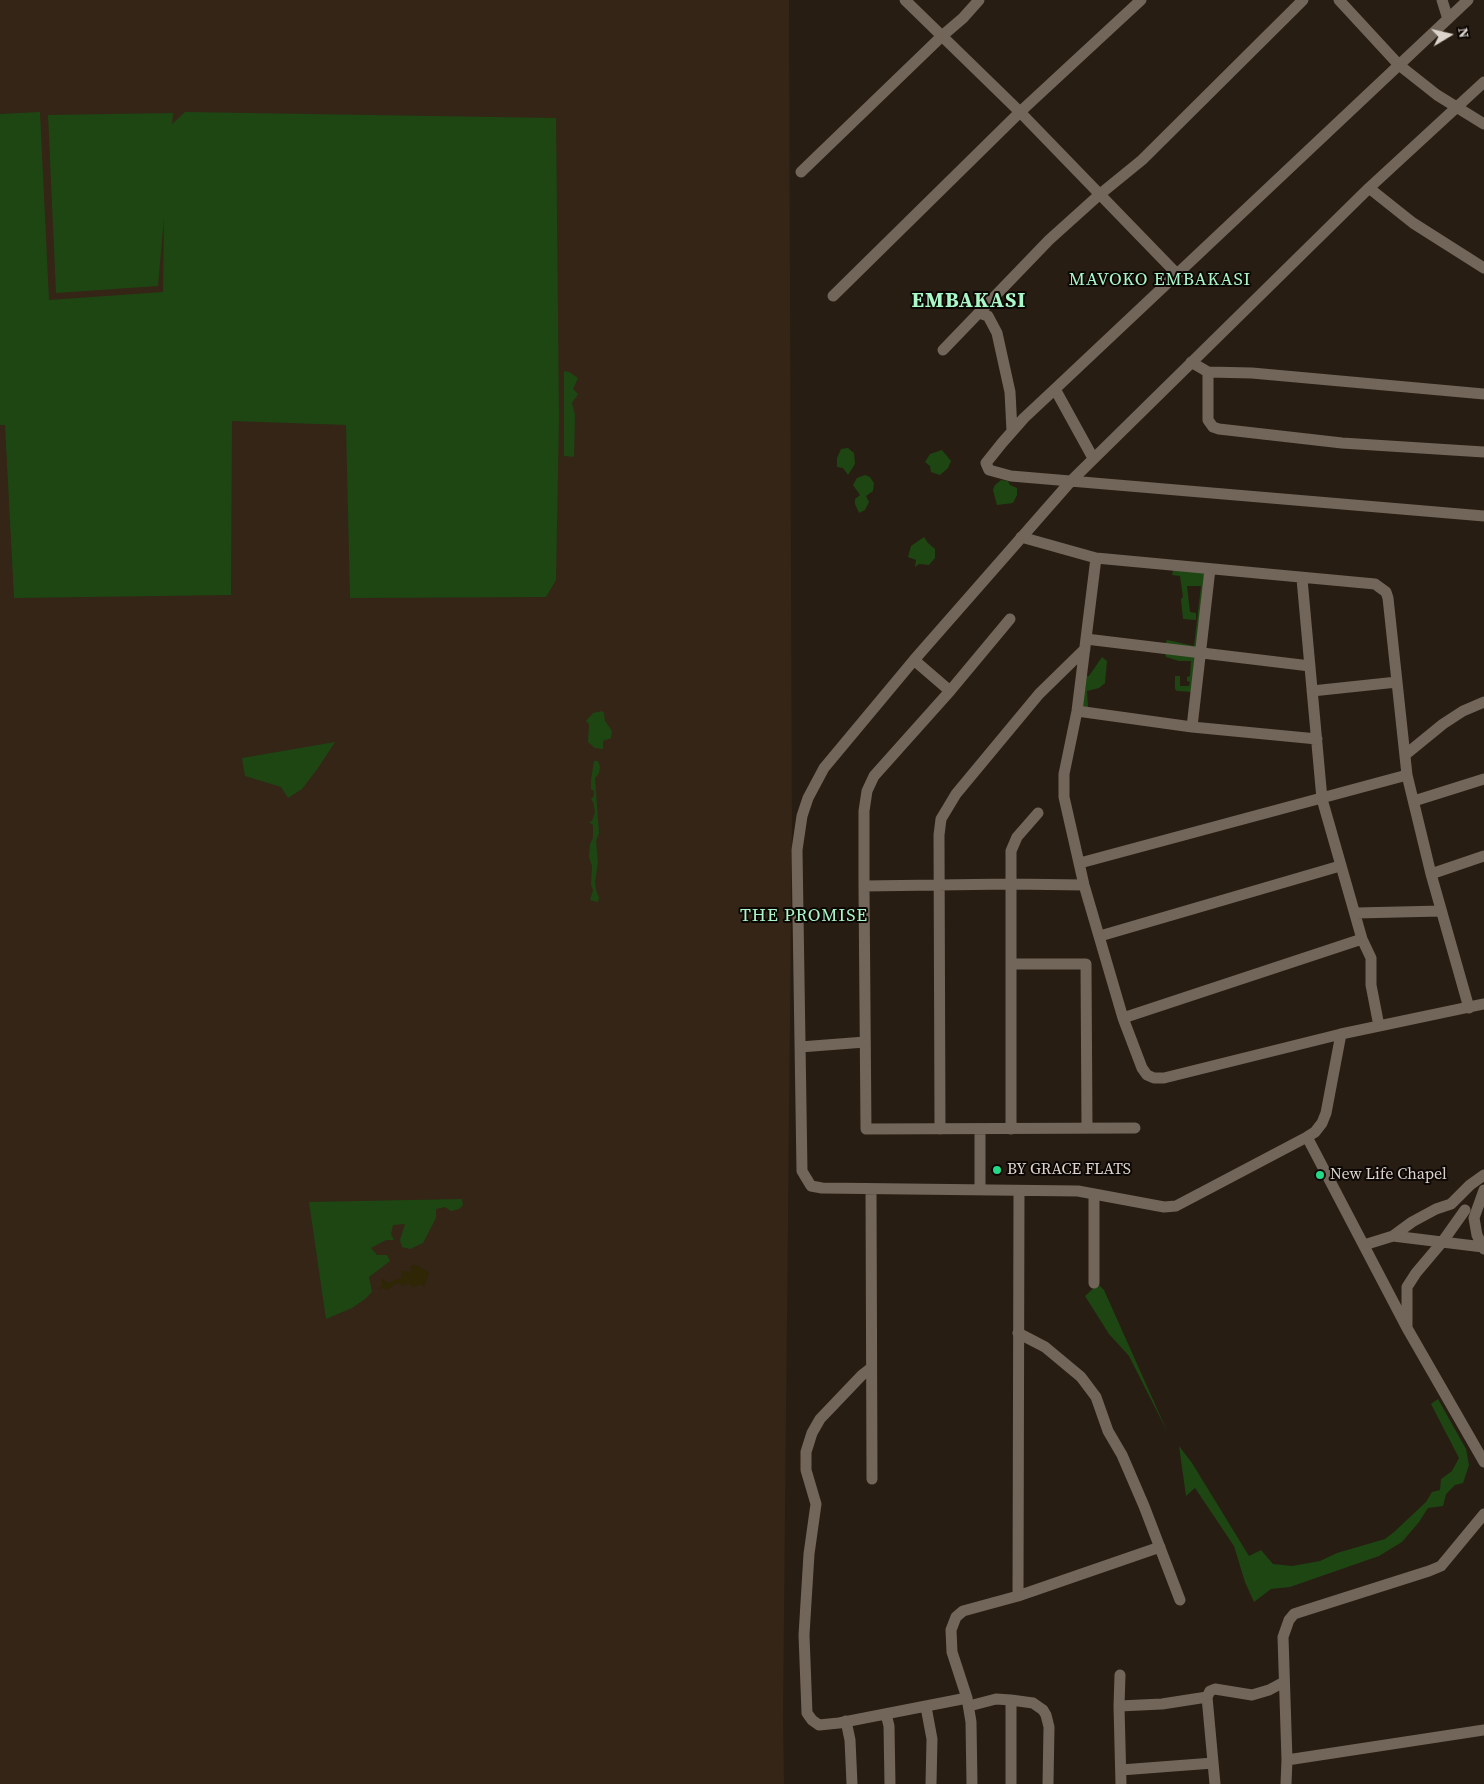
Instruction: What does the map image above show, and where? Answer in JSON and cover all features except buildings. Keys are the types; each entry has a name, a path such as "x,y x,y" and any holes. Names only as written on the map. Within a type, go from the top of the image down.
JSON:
{"street":[{"path":"905,0 1020,112 1177,274"},
{"path":"801,172 942,36 964,18 979,0"},
{"path":"833,296 1020,112 1141,0"},
{"path":"943,350 1049,240 1099,195 1142,160 1303,0"},
{"path":"1339,0 1399,65 1437,95 1484,124"},
{"path":"1442,0 1448,19"},
{"path":"1468,0 1024,418 986,462 990,470 1010,476 1484,516"},
{"path":"1341,1034 1326,1113 1322,1123 1315,1132 1176,1206 1164,1208 1078,1192 822,1188 811,1186 802,1171 797,850 802,816 808,798 824,768 914,660 1071,481 1369,188 1484,82"},
{"path":"1369,188 1413,223 1484,268"},
{"path":"979,313 988,316 997,333 1010,392 1012,431"},
{"path":"1192,362 1208,372 1252,373 1484,394"},
{"path":"1208,372 1208,420 1213,427 1219,429 1342,443 1484,452"},
{"path":"1055,389 1093,458"},
{"path":"1021,538 1096,558 1375,584 1386,592 1407,775 1431,874 1469,1008"},
{"path":"1096,558 1077,712 1064,774 1065,808 1084,885 1123,1018 1142,1068 1148,1075 1154,1078 1164,1078 1341,1034 1484,1004"},
{"path":"1192,727 1210,569"},
{"path":"1302,578 1322,799 1340,866 1356,913 1362,940 1370,958 1371,985 1379,1026"},
{"path":"1010,619 950,691 874,776 870,783 865,801 864,886 866,1129 1135,1128"},
{"path":"1086,644 1200,653 1310,666"},
{"path":"940,1129 939,827 941,819 950,802 1039,694 1086,644"},
{"path":"914,660 950,691"},
{"path":"1312,690 1397,682"},
{"path":"1405,755 1443,724 1463,711 1484,702"},
{"path":"1077,712 1192,727 1317,739"},
{"path":"1080,863 1407,775"},
{"path":"1414,801 1484,779"},
{"path":"1011,1129 1012,851 1013,843 1021,830 1038,813"},
{"path":"1431,874 1484,856"},
{"path":"1100,936 1340,866"},
{"path":"864,886 1084,885"},
{"path":"1356,913 1442,911"},
{"path":"1123,1018 1362,940"},
{"path":"1011,964 1086,964 1086,1128"},
{"path":"800,1047 865,1042"},
{"path":"980,1129 980,1189"},
{"path":"1308,1137 1407,1328 1484,1462"},
{"path":"1364,1245 1393,1236 1412,1222 1436,1209 1452,1204 1470,1185 1484,1175"},
{"path":"871,1189 872,1479"},
{"path":"1407,1328 1408,1287 1416,1273 1469,1214 1484,1190"},
{"path":"1018,1596 1019,1191"},
{"path":"1094,1194 1094,1283"},
{"path":"1455,1200 1469,1214 1484,1248"},
{"path":"1393,1236 1443,1241 1484,1248"},
{"path":"1018,1333 1045,1347 1081,1377 1096,1396 1108,1431 1122,1455 1180,1600"},
{"path":"872,1368 820,1419 812,1432 806,1452 806,1470 816,1504 809,1554 804,1635 807,1713 812,1720 819,1724 846,1722 926,1706 996,1699 1033,1703 1043,1710 1049,1727 1048,1784"},
{"path":"1286,1784 1283,1637 1286,1626 1294,1614 1441,1566 1484,1514"},
{"path":"972,1784 971,1722 968,1702 952,1652 951,1630 956,1617 963,1612 1018,1596 1160,1547"},
{"path":"1120,1675 1121,1784"},
{"path":"1215,1784 1207,1697 1210,1691 1215,1689 1252,1695 1284,1682"},
{"path":"1119,1706 1162,1704 1207,1697"},
{"path":"1011,1700 1011,1784"},
{"path":"926,1706 932,1738 931,1784"},
{"path":"886,1714 889,1726 890,1784"},
{"path":"846,1722 850,1740 852,1784"},
{"path":"1287,1760 1484,1730"},
{"path":"1121,1770 1213,1763"}],"shaded area":[{"path":"0,0 789,0 792,827 783,1714 784,1784 0,1784"}],"green space":[{"path":"40,112 49,300 163,292 164,218 158,286 56,293 48,115 173,113 172,124 185,112 556,118 559,416 556,580 546,597 350,598 346,425 232,421 231,595 14,598 5,425 0,425 0,114"},
{"path":"564,371 578,378 573,389 578,394 572,403 575,415 574,457 564,456"},
{"path":"848,448 854,453 855,464 848,475 843,468 837,467 837,458 841,449"},
{"path":"942,450 951,461 948,468 940,475 931,472 930,466 925,462 930,454"},
{"path":"865,475 870,477 874,483 873,491 866,496 869,502 865,510 859,513 855,499 860,495 853,485 857,478"},
{"path":"1001,480 1008,481 1010,485 1017,488 1017,495 1013,503 997,505 993,490 995,485"},
{"path":"924,537 935,549 935,558 929,565 919,564 915,567 916,560 908,557 911,546"},
{"path":"1173,570 1205,573 1196,649 1164,646 1167,640 1194,646 1201,586 1187,586 1190,612 1196,613 1196,620 1183,619 1181,599 1183,597 1180,576 1172,575"},
{"path":"1165,653 1195,656 1193,692 1177,691 1175,689 1175,676 1180,676 1180,686 1189,686 1190,682 1187,681 1187,677 1190,676 1191,661 1179,661 1166,657"},
{"path":"1102,657 1107,661 1105,683 1099,688 1087,691 1088,707 1083,708 1081,695 1084,676 1089,676"},
{"path":"602,711 605,721 612,731 611,738 603,741 603,749 595,748 588,742 589,724 586,721 593,713"},
{"path":"335,742 302,789 288,798 281,787 245,776 242,758"},
{"path":"594,761 598,761 600,767 599,773 595,778 599,833 596,841 598,862 595,882 599,898 598,902 590,900 593,890 591,885 592,866 589,857 590,844 593,838 593,825 589,822 592,821 595,812 591,799 594,796 594,791 591,789 591,780"},
{"path":"462,1199 463,1205 459,1209 451,1211 445,1207 436,1209 436,1218 423,1243 410,1249 402,1247 400,1240 405,1224 393,1225 391,1234 394,1240 386,1240 371,1248 377,1255 387,1255 390,1261 369,1277 372,1292 352,1308 326,1319 309,1202"},
{"path":"1098,1284 1104,1290 1167,1431 1129,1356 1109,1334 1085,1296"},
{"path":"1438,1399 1466,1449 1469,1465 1463,1483 1455,1485 1446,1494 1443,1506 1428,1508 1402,1542 1379,1556 1290,1587 1271,1589 1254,1602 1245,1582 1234,1546 1195,1488 1186,1496 1179,1446 1192,1463 1249,1556 1261,1550 1273,1564 1292,1566 1320,1561 1337,1553 1385,1539 1426,1502 1432,1492 1440,1490 1441,1479 1452,1471 1459,1458 1431,1404"}],"sand":[{"path":"412,1265 419,1266 429,1273 424,1287 420,1284 414,1287 408,1283 404,1286 397,1283 387,1290 384,1288 379,1289 382,1284 381,1278 388,1283 392,1282 402,1276 401,1271 407,1271 409,1274"}],"place":[{"name":"BY GRACE FLATS","path":"997,1170"},
{"name":"New Life Chapel","path":"1320,1175"}],"district":[{"name":"MAVOKO EMBAKASI","path":"1160,280"},
{"name":"EMBAKASI","path":"969,302"},
{"name":"THE PROMISE","path":"804,916"}]}
